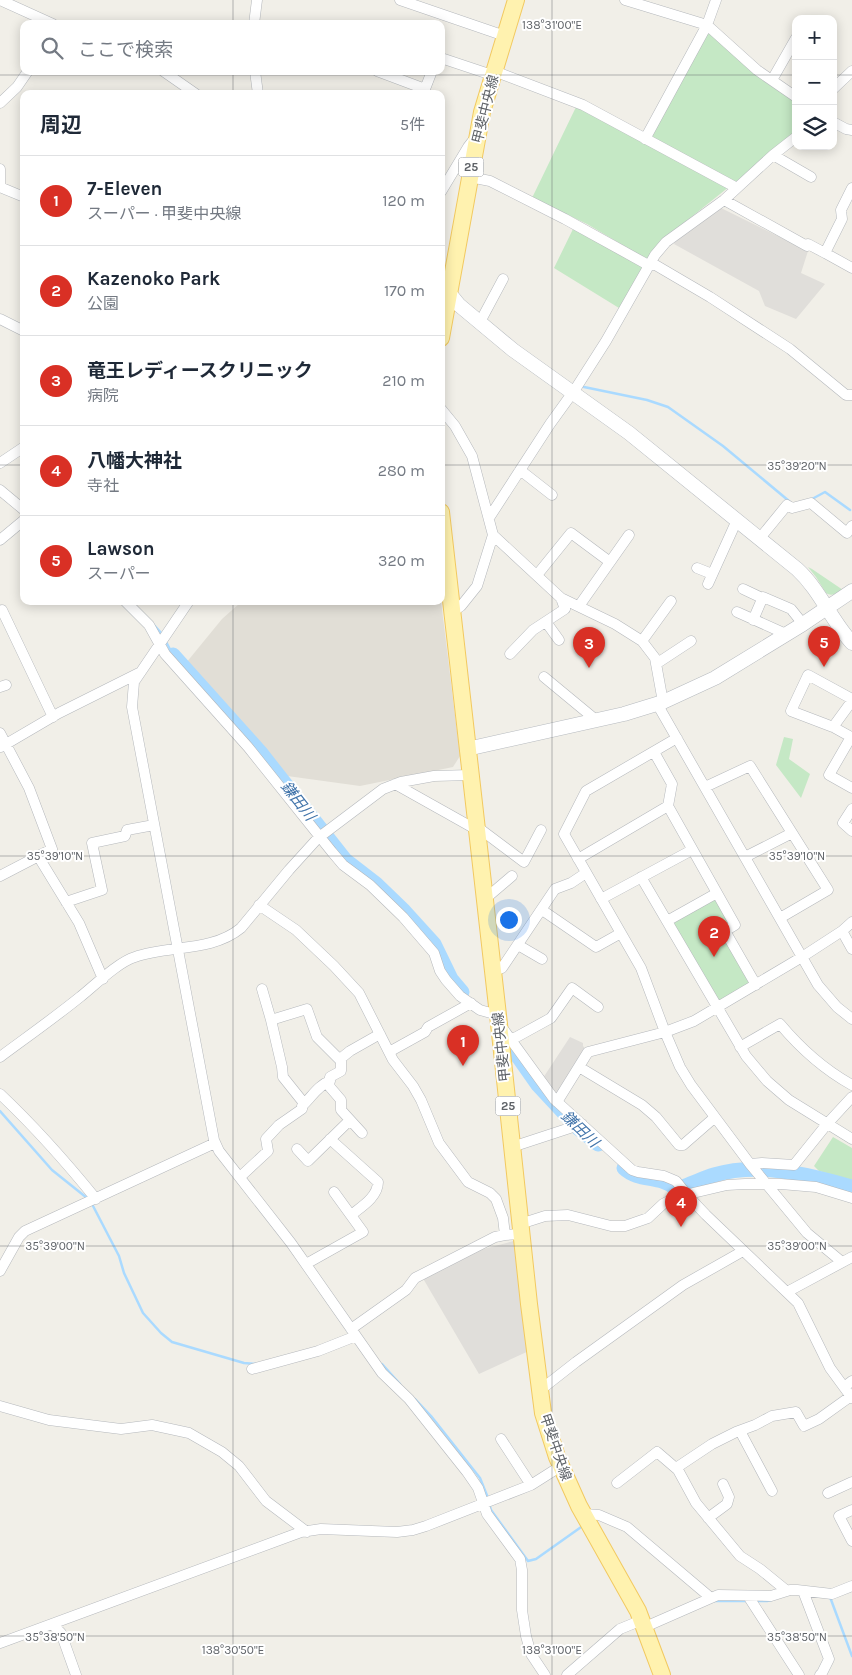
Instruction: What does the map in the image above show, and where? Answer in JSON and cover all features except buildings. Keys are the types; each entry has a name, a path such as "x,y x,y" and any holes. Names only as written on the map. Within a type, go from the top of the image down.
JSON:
{"main road":[{"name":"甲斐中央線","path":"446,291 482,112 516,0"},
{"name":"甲斐中央線","path":"445,548 539,1391 548,1432 561,1466 584,1514 644,1624 662,1675"}],"street":[{"path":"0,0 44,20"},
{"path":"254,20 257,0"},
{"path":"400,0 505,36"},
{"path":"625,0 706,25 757,70 792,94"},
{"path":"645,139 706,25 716,0"},
{"path":"772,80 792,45"},
{"path":"445,59 493,73 583,105 737,188"},
{"path":"837,85 852,71"},
{"path":"0,103 25,75"},
{"path":"169,75 190,90"},
{"path":"256,75 257,90"},
{"path":"388,75 425,88 430,75"},
{"path":"837,124 852,130"},
{"path":"445,185 468,147 478,136"},
{"path":"489,518 576,388 666,242 724,200 792,140"},
{"path":"773,155 811,177"},
{"path":"0,169 0,186 20,195"},
{"path":"470,177 490,180 695,288 790,349 846,395 852,395"},
{"path":"825,253 842,219 841,210 852,188"},
{"path":"724,200 807,246 808,244 852,268"},
{"path":"480,322 503,279"},
{"path":"446,291 513,350 636,439 804,575 843,634 852,643"},
{"path":"0,320 20,329"},
{"path":"445,414 455,426 472,456 493,535 477,586 461,606 452,612"},
{"path":"0,463 20,450"},
{"path":"520,470 552,495"},
{"path":"0,490 20,507"},
{"path":"760,538 787,505 792,508 811,503 847,532 852,526"},
{"path":"696,568 710,579 737,520"},
{"path":"0,540 20,523"},
{"path":"537,575 571,533 610,562"},
{"path":"493,535 560,598 616,624 642,641 655,658 663,702 660,709 818,985 837,1007 852,1019"},
{"path":"579,606 629,535"},
{"path":"743,589 791,609 803,624"},
{"path":"467,749 624,714 663,702 713,680 852,591"},
{"path":"510,654 533,630 564,609 560,598"},
{"path":"753,620 762,598"},
{"path":"642,641 671,601"},
{"path":"129,605 149,625 164,654 248,747 343,865 370,885 403,917 434,953 440,971 460,996 480,1010 498,1019 511,1040 557,1102 632,1170 664,1176 676,1181 687,1195 742,1251 798,1303 830,1368 848,1384 851,1397 819,1419 804,1426 796,1412 772,1416 712,1444 676,1468"},
{"path":"187,605 134,682 132,707 215,1143 219,1151 306,1264 382,1373 409,1399 478,1488 487,1514 520,1559 522,1570 522,1610 526,1636 531,1654 545,1675"},
{"path":"2,610 53,717"},
{"path":"737,612 786,634"},
{"path":"546,622 559,640"},
{"path":"656,664 691,641"},
{"path":"3,746 53,717 139,674"},
{"path":"834,727 851,704 808,675 791,711 834,727 851,737 829,775 852,788"},
{"path":"544,677 596,720"},
{"path":"0,733 3,746 29,788 52,849 0,876"},
{"path":"677,738 586,791 564,834 641,968 665,1032 684,1073 714,1118 807,1234 842,1262"},
{"path":"654,752 672,784 668,806 734,925 725,931 756,985"},
{"path":"705,787 750,766 828,890 780,918"},
{"path":"0,1057 134,957 222,939 232,935 320,836 383,789 395,784 434,776 470,774"},
{"path":"395,784 476,828 524,862 541,830"},
{"path":"578,859 668,806"},
{"path":"852,809 843,823 852,831"},
{"path":"66,902 102,890 92,843 125,836 127,830 154,825"},
{"path":"745,857 792,832"},
{"path":"601,899 692,850"},
{"path":"38,856 79,923 103,979"},
{"path":"493,971 502,968 555,889 571,883 586,873"},
{"path":"485,899 512,876"},
{"path":"642,877 716,1008 746,1056 767,1081 790,1100 852,1139"},
{"path":"667,922 717,893"},
{"path":"259,905 292,927 347,978 360,994 389,1052 421,1100 439,1143 468,1182 490,1193 496,1199 503,1218 505,1235"},
{"path":"542,910 596,947 621,933"},
{"path":"557,1102 588,1052 665,1032 694,1021 802,958 852,922"},
{"path":"842,931 852,949"},
{"path":"518,945 542,959"},
{"path":"511,1040 551,1018 572,988 598,1007"},
{"path":"262,989 282,1066 283,1077 303,1102 302,1106"},
{"path":"389,1052 471,1003"},
{"path":"271,1020 307,1009 317,1037 342,1061 341,1071 330,1077 329,1086 341,1100 341,1110 362,1133"},
{"path":"740,1047 780,1024 799,1046 820,1064 852,1085"},
{"path":"340,1059 380,1034"},
{"path":"579,1067 642,1105 656,1117 679,1145 683,1146 714,1118"},
{"path":"240,1176 268,1151 266,1139 270,1133 302,1108 320,1087 330,1081"},
{"path":"0,1094 58,1152 96,1199"},
{"path":"750,1164 794,1165 852,1097"},
{"path":"297,1149 308,1160 350,1120"},
{"path":"512,1147 582,1124"},
{"path":"330,1139 378,1182 377,1192 351,1215"},
{"path":"0,1271 19,1236 25,1231 215,1143"},
{"path":"252,1369 318,1352 353,1333 406,1290 415,1278 495,1237 521,1229 545,1216 568,1215 611,1226 625,1226 648,1218 669,1200 727,1185 766,1183 816,1187 852,1198"},
{"path":"306,1264 363,1232 334,1192"},
{"path":"539,1391 576,1362 683,1286 742,1251"},
{"path":"787,1292 852,1257"},
{"path":"0,1406 49,1420 122,1429 152,1425 189,1433 222,1452 239,1466 266,1501 307,1532"},
{"path":"740,1431 772,1491"},
{"path":"501,1439 531,1485"},
{"path":"617,1483 657,1452 676,1468 696,1503 740,1556 760,1569 787,1591"},
{"path":"0,1642 307,1532 321,1529 377,1532 413,1530 531,1485 561,1466"},
{"path":"828,1493 852,1482"},
{"path":"708,1518 727,1504 728,1497 723,1484"},
{"path":"852,1510 839,1516 852,1541"},
{"path":"584,1514 599,1515 627,1527 710,1598"},
{"path":"567,1675 620,1629 644,1624 718,1595 771,1596 787,1591 802,1590 832,1594 852,1586"},
{"path":"802,1590 829,1659 820,1675"},
{"path":"748,1596 799,1675"},
{"path":"52,1624 61,1633 76,1675"}],"shaded area":[{"path":"721,208 808,251 801,273 825,284 796,319 765,306 759,291 674,244"},
{"path":"238,605 441,605 460,756 453,767 360,786 280,775 186,663 222,619"},
{"path":"570,1037 583,1043 588,1052 557,1102 543,1078"},
{"path":"517,1240 531,1350 479,1374 421,1275 476,1251"}],"green space":[{"path":"707,28 792,96 792,138 733,184 647,138"},
{"path":"576,107 730,186 659,243 648,260 587,224 532,198"},
{"path":"573,229 645,267 619,308 554,268"},
{"path":"808,567 843,590 832,595 826,593"},
{"path":"784,737 793,739 789,759 810,774 801,798 776,765"},
{"path":"714,895 730,924 724,931 753,984 717,1006 670,924"},
{"path":"833,1137 852,1148 852,1180 819,1171 814,1166"}],"waterway":[{"path":"584,387 647,400 668,407 723,446 789,501"},
{"path":"812,499 825,492 850,510"},
{"name":"鎌田川","path":"153,624 163,635"},
{"name":"鎌田川","path":"165,640 173,655"},
{"name":"鎌田川","path":"173,655 260,752 345,860 376,884 434,944 451,979 462,992"},
{"name":"鎌田川","path":"506,1042 538,1085 578,1128 598,1144"},
{"path":"0,1111 52,1170 87,1198"},
{"name":"鎌田川","path":"624,1168 636,1175 663,1181 675,1188"},
{"name":"鎌田川","path":"685,1186 731,1171 766,1169 801,1174 852,1187"},
{"path":"92,1204 119,1256 124,1273 143,1313 161,1333 172,1342 244,1363 257,1364"},
{"path":"382,1364 400,1384"},
{"path":"415,1399 431,1416 480,1478 488,1498"},
{"path":"489,1504 491,1510 528,1561 536,1559 584,1525"},
{"path":"830,1597 852,1656"},
{"path":"754,1601 771,1600"},
{"path":"712,1601 749,1601"}],"place":[{"name":"Lawson","path":"824,667"},
{"name":"竜王レディースクリニック","path":"589,668"},
{"name":"Kazenoko Park","path":"714,957"},
{"name":"7-Eleven","path":"463,1066"},
{"name":"八幡大神社","path":"681,1227"}]}
